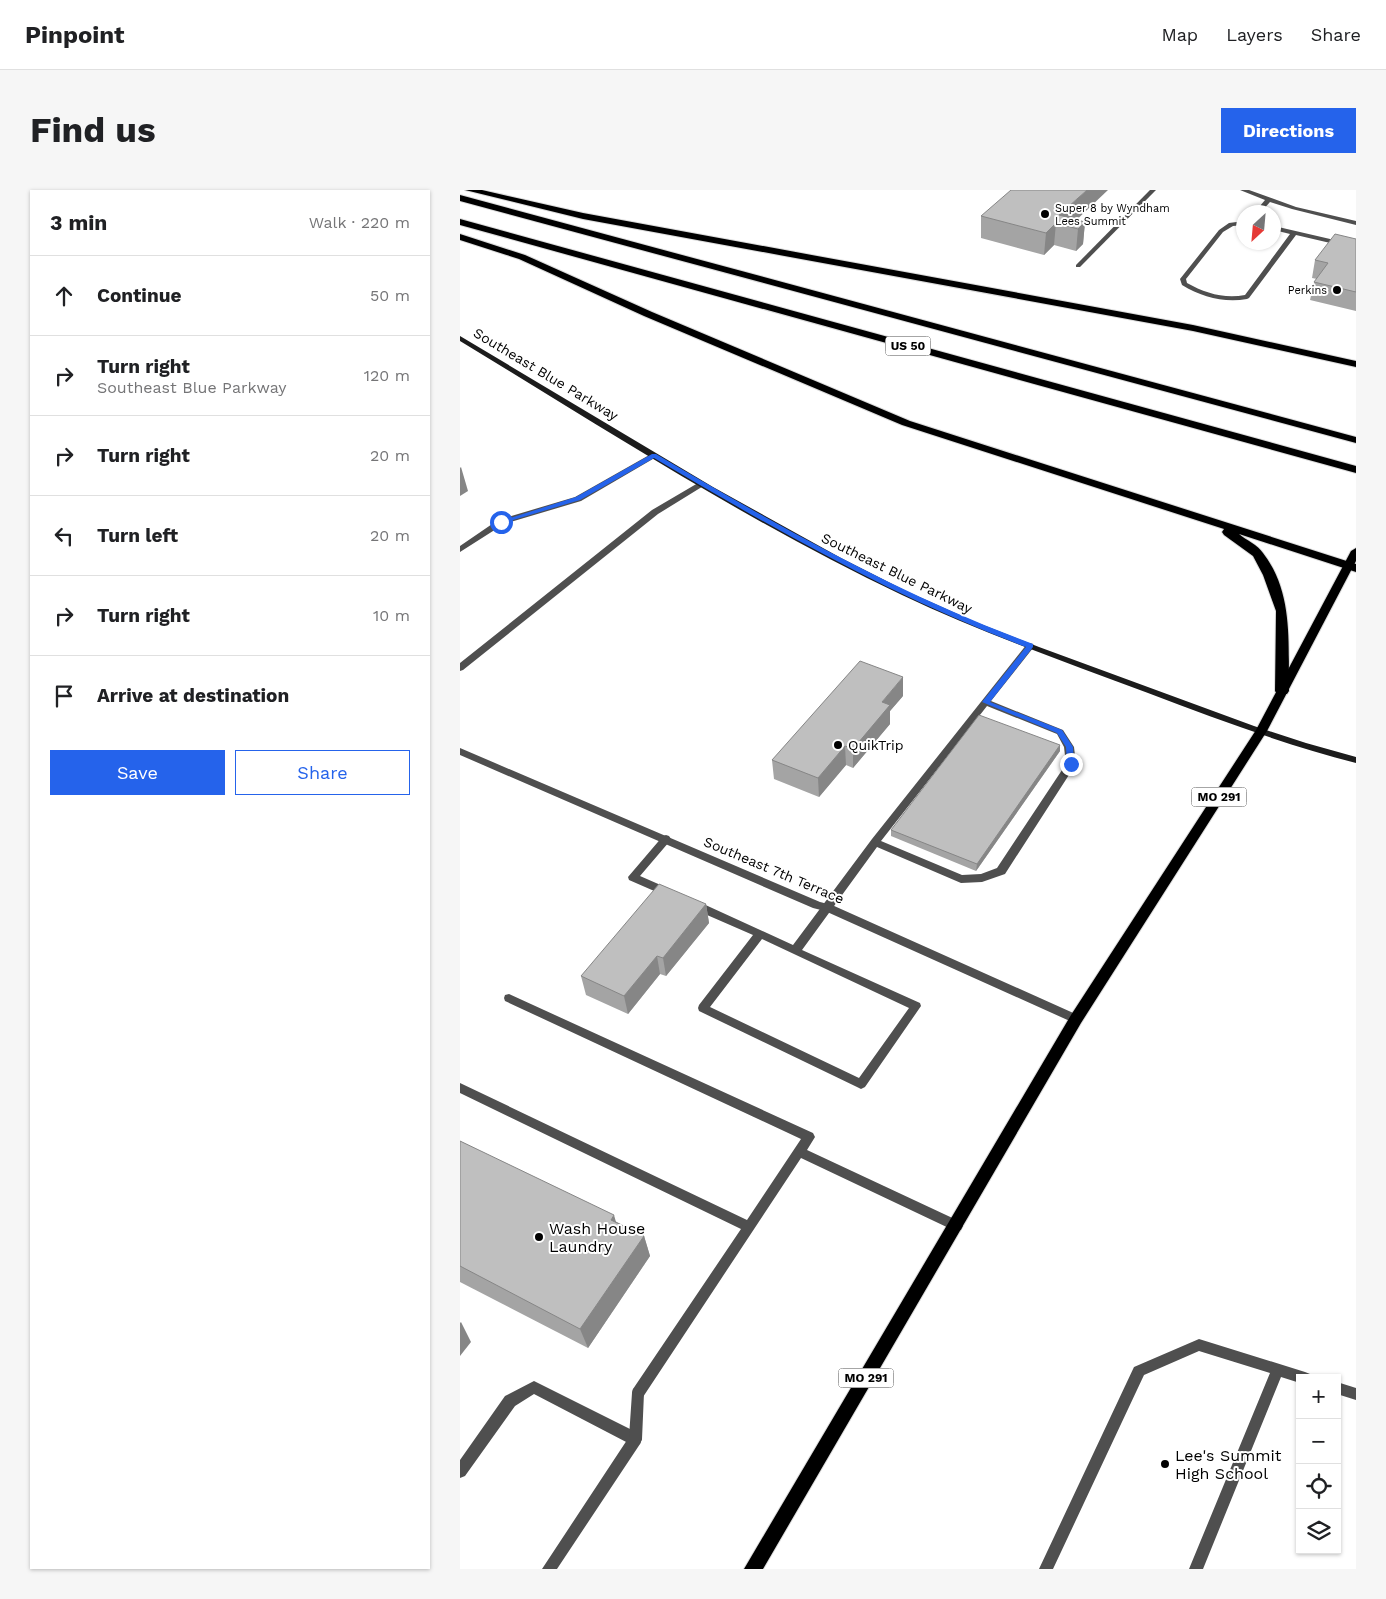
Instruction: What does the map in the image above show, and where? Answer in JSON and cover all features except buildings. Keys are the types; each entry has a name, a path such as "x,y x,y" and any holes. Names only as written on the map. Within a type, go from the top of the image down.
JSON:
{"highway":[{"path":"470,190 582,216 1193,328 1356,364"},
{"name":"US 50","path":"460,198 1356,440"},
{"name":"US 50","path":"460,222 1356,470"},
{"path":"460,237 522,257 648,314 906,423 1352,567"},
{"path":"1217,523 1258,554 1269,575 1282,611 1282,692"}],"main road":[{"path":"1352,567 1356,551"},
{"name":"MO 291","path":"753,1569 1076,1019 1261,732 1352,567"}],"street":[{"path":"1078,266 1153,190"},
{"path":"1244,190 1294,208 1356,223"},
{"path":"1264,205 1270,199"},
{"path":"1236,224 1231,224 1221,231 1183,279 1184,284 1194,290 1226,299 1247,297 1294,233"},
{"path":"1281,230 1356,247"},
{"name":"Southeast Blue Parkway","path":"460,338 701,484 811,546 899,590 972,624 1261,732 1356,760"},
{"path":"460,550 501,522 578,498 654,456"},
{"path":"460,668 655,512 701,484"},
{"path":"795,951 875,842 1030,646"},
{"path":"875,842 961,878 982,878 1001,871 1071,764 1069,747 1060,732 985,702"},
{"name":"Southeast 7th Terrace","path":"460,751 817,905 828,908 1076,1019"},
{"path":"666,839 633,877 760,934 916,1006 861,1084 703,1008 760,934"},
{"path":"509,998 809,1137 638,1393 635,1439 549,1569"},
{"path":"460,1088 749,1227"},
{"path":"800,1152 956,1226"},
{"path":"1046,1569 1139,1371 1199,1345 1296,1375"},
{"path":"1196,1569 1278,1369"},
{"path":"460,1471 510,1401 534,1387 635,1439"},
{"path":"1341,1389 1356,1394"}],"place":[{"name":"Super 8 by Wyndham Lees Summit","path":"1045,214"},
{"name":"Perkins","path":"1337,290"},
{"name":"QuikTrip","path":"838,745"},
{"name":"Wash House Laundry","path":"539,1237"},
{"name":"Lee's Summit High School","path":"1165,1464"}],"route":[{"path":"501,522 578,498 654,456 769,524 828,555 972,624 1030,646 985,702 1060,732 1069,747 1071,764"}]}
